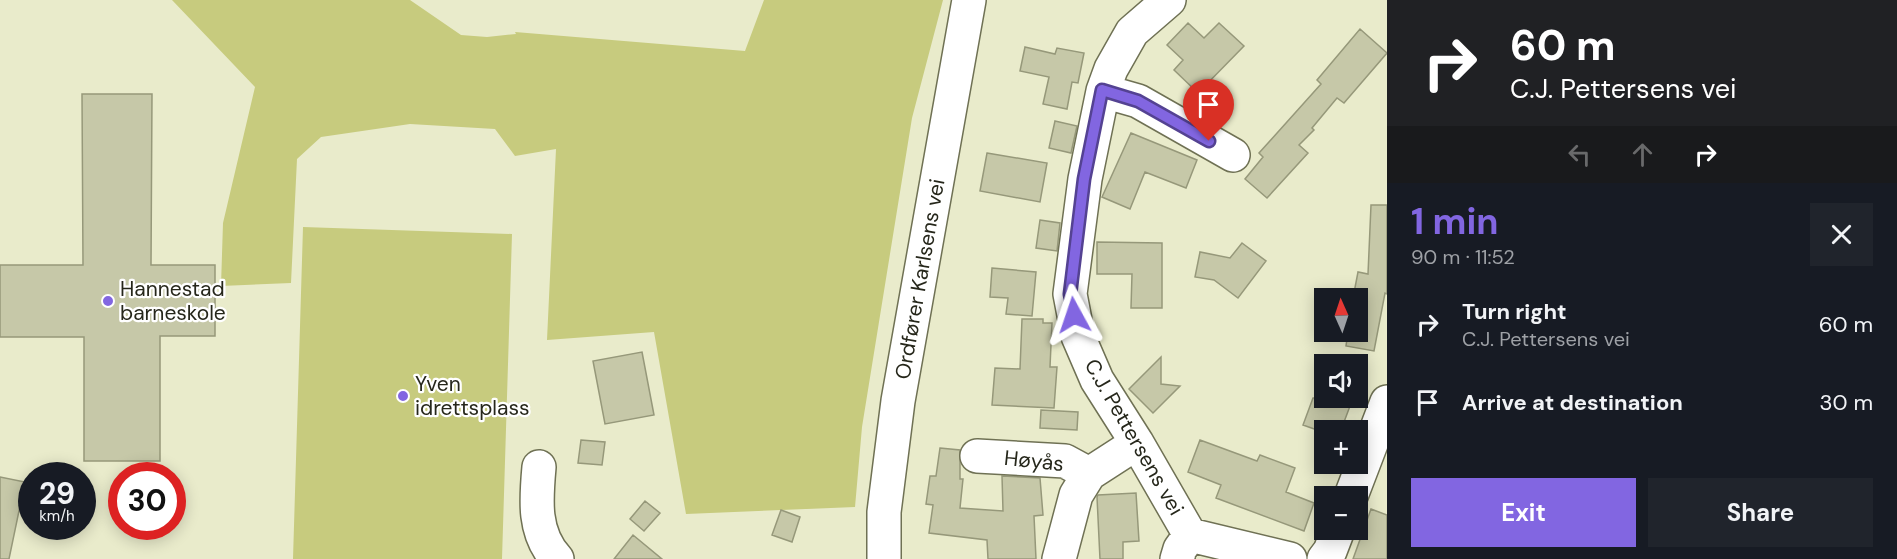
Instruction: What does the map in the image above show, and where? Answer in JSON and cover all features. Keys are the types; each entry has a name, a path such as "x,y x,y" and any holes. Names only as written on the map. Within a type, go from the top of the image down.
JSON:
{"street":[{"name":"Ordfører Karlsens vei","path":"884,559 884,512 898,401 969,0"},
{"name":"C.J. Pettersens vei","path":"1169,0 1132,32 1102,90 1084,179 1070,294 1078,336 1097,380 1137,443 1183,547 1290,559"},
{"path":"1102,90 1138,101 1233,154"},
{"path":"1355,486 1387,402"},
{"name":"Høyås","path":"1059,559 1077,495 1089,474 1137,443"},
{"name":"Høyås","path":"977,456 1065,460 1089,474"},
{"path":"539,467 537,511 539,528 548,549 557,559"},
{"path":"1324,559 1334,540"}],"green space":[{"path":"172,0 410,0 461,35 487,37 516,34 515,32 745,51 764,0 943,0 912,118 862,427 855,507 686,514 654,332 547,340 556,149 515,156 495,129 410,124 321,137 297,159 291,283 221,286 223,223 255,87"},
{"name":"Yven idrettsplass","path":"303,227 512,234 502,559 293,559"}],"building":[{"path":"1188,23 1204,38 1219,23 1244,46 1198,93 1174,70 1183,60 1167,45"},
{"path":"1360,29 1387,53 1344,103 1337,98 1312,128 1314,130 1299,145 1308,153 1267,198 1245,179 1263,157 1259,153 1321,84 1317,80"},
{"path":"1025,47 1055,54 1057,48 1084,53 1078,83 1072,82 1067,109 1043,104 1049,77 1020,71"},
{"name":"Hannestad barneskole","path":"82,94 152,94 151,265 215,265 215,336 160,336 160,461 84,461 84,337 0,337 0,265 83,265"},
{"path":"1055,121 1077,126 1071,153 1049,148"},
{"path":"1131,133 1197,160 1186,188 1145,172 1130,209 1102,197"},
{"path":"987,153 1047,163 1040,202 980,191"},
{"path":"1371,205 1387,205 1387,294 1385,293 1374,351 1346,346 1347,342 1368,342 1368,288 1355,288 1358,272 1368,274"},
{"path":"1040,220 1060,223 1057,251 1036,248"},
{"path":"1097,242 1162,243 1162,308 1131,308 1132,274 1097,274"},
{"path":"1242,243 1266,261 1238,298 1214,280 1195,277 1200,252 1230,258"},
{"path":"992,268 1036,272 1032,316 1006,314 1008,298 990,297"},
{"path":"1022,319 1043,319 1043,323 1052,323 1050,367 1057,367 1054,408 992,405 995,368 1020,369"},
{"path":"642,352 654,415 605,424 593,361"},
{"path":"1161,357 1161,384 1180,386 1153,413 1129,389"},
{"path":"1313,398 1314,408 1349,408 1345,420 1314,420 1314,429 1303,425"},
{"path":"1041,410 1078,412 1077,430 1040,428"},
{"path":"581,440 605,442 602,465 578,463"},
{"path":"1200,440 1257,461 1260,455 1295,468 1286,492 1314,503 1304,531 1216,498 1221,485 1188,472"},
{"path":"940,448 960,450 960,479 963,479 960,508 1003,511 1002,476 1040,478 1043,515 1034,516 1036,559 988,559 987,540 929,533 933,505 926,504 930,476 936,476"},
{"path":"0,477 18,481 18,516 9,559 0,559"},
{"path":"1136,493 1139,541 1123,542 1123,559 1100,559 1098,495"},
{"path":"645,501 660,513 644,531 630,519"},
{"path":"1371,509 1387,515 1387,559 1353,559 1360,540 1368,540 1368,517"},
{"path":"781,510 800,517 792,542 772,535"},
{"path":"633,535 662,559 614,559"}],"place":[{"name":"Hannestad barneskole","path":"108,301"},
{"name":"Yven idrettsplass","path":"403,396"}],"route":[{"path":"1074,315 1070,294 1084,179 1102,90 1138,101 1209,141"}]}
